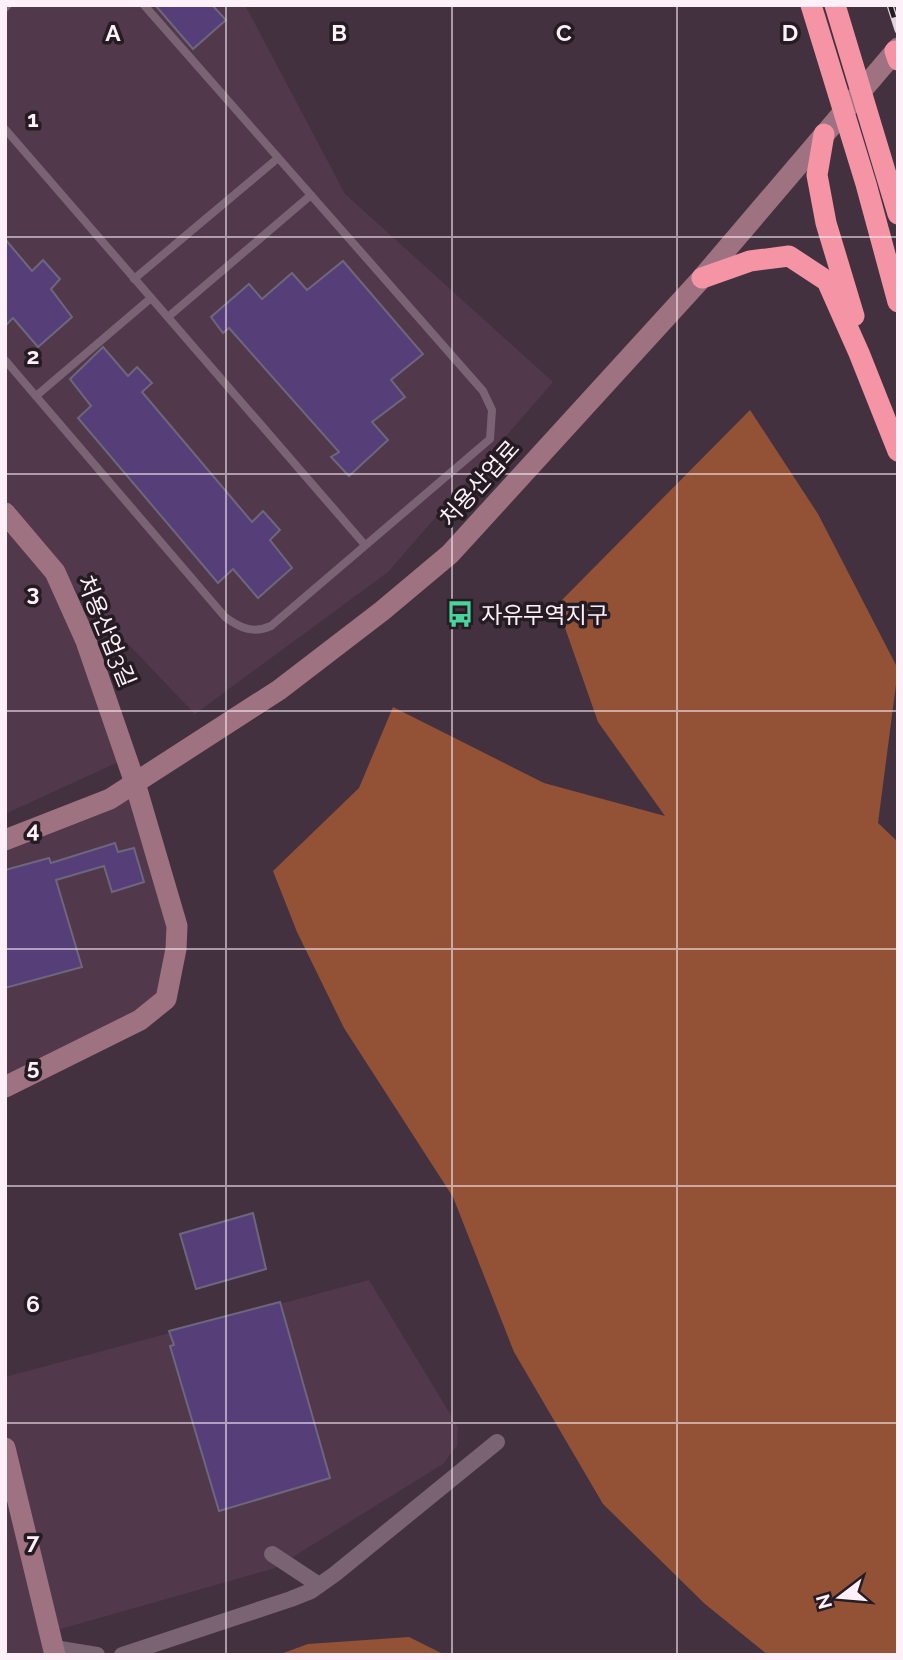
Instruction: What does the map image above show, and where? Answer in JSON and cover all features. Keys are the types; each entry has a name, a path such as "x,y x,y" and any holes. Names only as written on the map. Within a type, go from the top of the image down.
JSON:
{"highway":[{"path":"811,5 866,184 898,302"},
{"path":"835,5 898,214"},
{"path":"824,134 817,175 826,223 889,428"},
{"path":"702,278 750,261 789,256 827,281 898,451"}],"main road":[{"name":"처용산업로","path":"5,840 110,799 135,783 279,690 382,611 450,554 702,278 824,134 897,53"},
{"name":"처용산업3길","path":"5,513 55,572 86,641 135,783 177,926 176,949 166,999 140,1020 5,1087"},
{"path":"5,1448 54,1651"}],"street":[{"path":"122,1655 311,1591 497,1442"},
{"path":"272,1554 319,1585"},
{"path":"54,1651 97,1655"}],"lane":[{"path":"5,360 225,617 237,626 250,630 262,630 271,626 489,439 492,410 483,391 144,5"},
{"path":"5,129 365,545"},
{"path":"134,279 278,158"},
{"path":"168,317 310,195"},
{"path":"36,396 151,298"}],"shaded area":[{"path":"5,5 245,5 345,194 553,382 388,572 195,714 41,553 127,758 5,814"},
{"path":"750,410 818,514 898,669 878,823 898,842 898,1655 768,1655 705,1604 603,1504 514,1352 453,1197 344,1028 297,932 273,871 359,788 393,707 544,783 665,816 598,722 557,605"},
{"path":"135,783 177,926 166,999 5,1087 5,840"},
{"path":"369,1280 458,1427 457,1446 443,1464 275,1568 50,1632 54,1648 97,1655 5,1655 5,1377"},
{"path":"409,1637 445,1655 278,1655 308,1644"}],"building":[{"path":"155,5 212,5 226,20 193,49"},
{"path":"5,239 32,271 43,260 60,279 51,289 72,317 38,347 13,318 5,326"},
{"path":"343,261 423,354 391,380 405,397 372,422 388,440 349,476 331,457 339,452 229,328 223,333 211,317 249,284 262,299 292,273 307,290"},
{"path":"103,347 128,376 137,367 152,383 142,392 252,522 263,511 280,530 270,540 292,568 258,598 233,569 218,583 78,418 91,406 70,379"},
{"path":"115,843 118,852 134,848 144,882 112,892 104,866 56,880 82,967 5,988 5,870 49,858 51,863"},
{"path":"253,1213 266,1269 196,1289 180,1234"},
{"path":"280,1302 330,1478 219,1511 170,1346 174,1345 169,1331"}],"railway":[{"path":"890,5 898,30"}],"place":[{"name":"자유무역지구","path":"460,614"}]}
